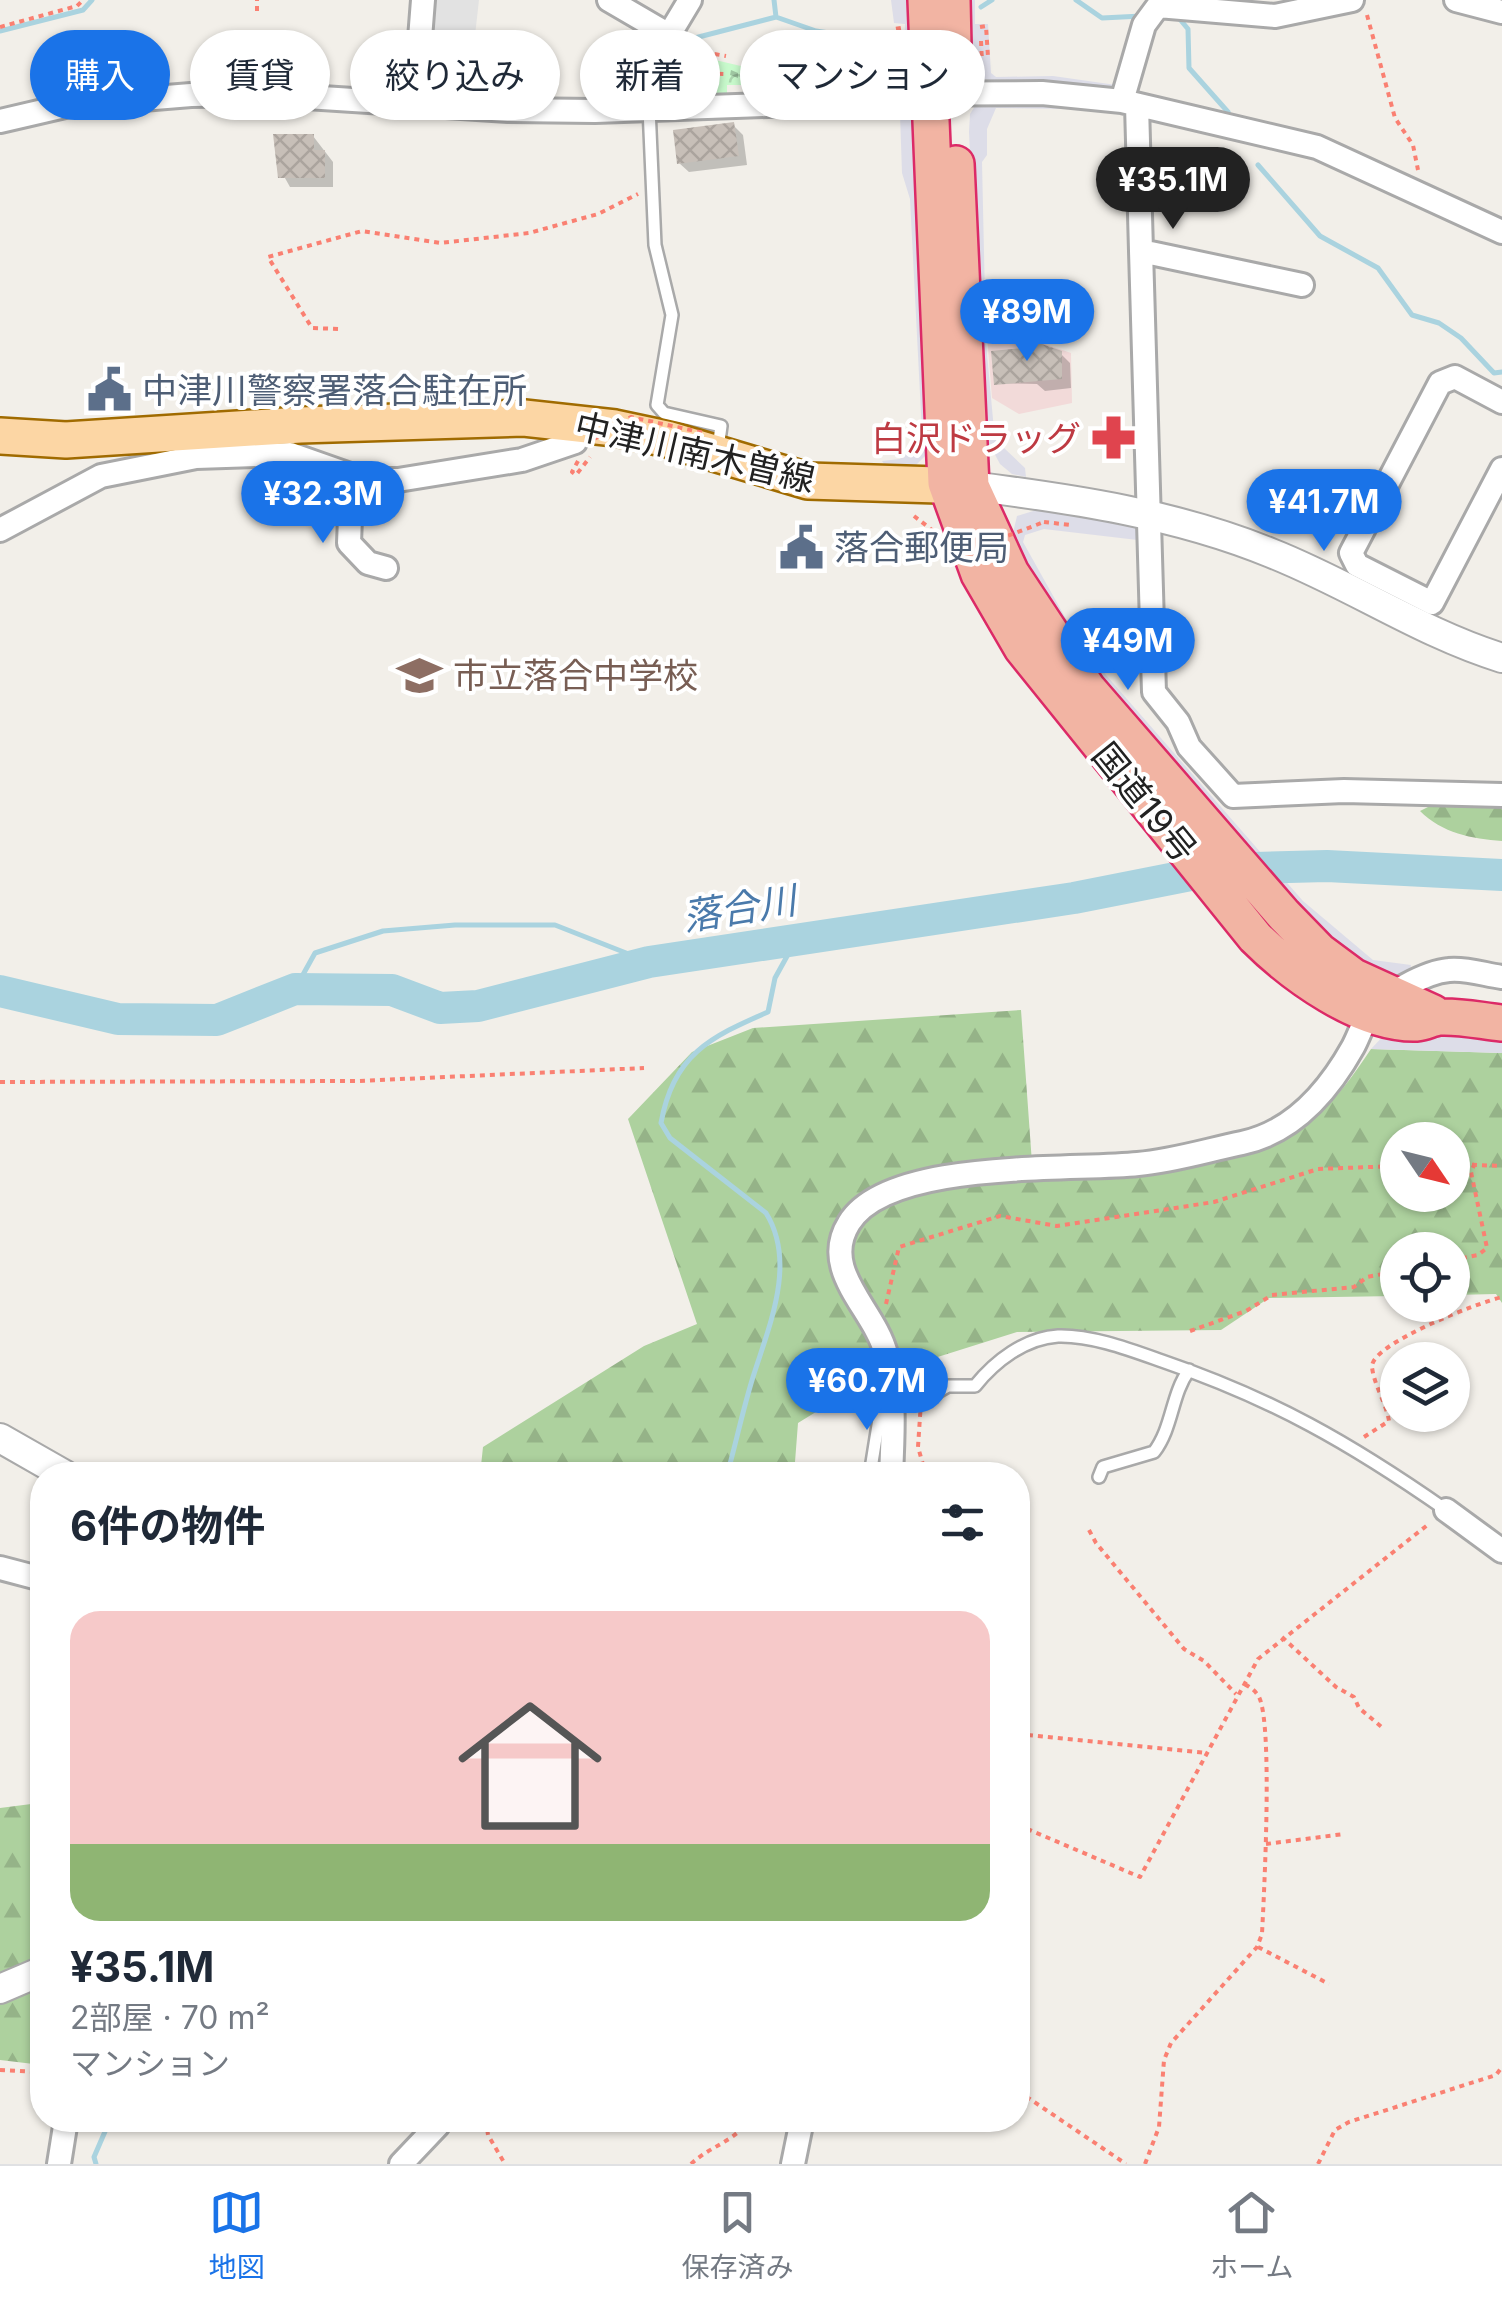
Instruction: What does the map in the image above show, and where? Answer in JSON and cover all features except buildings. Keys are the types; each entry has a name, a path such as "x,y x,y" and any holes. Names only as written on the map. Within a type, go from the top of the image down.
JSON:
{"highway":[{"name":"国道19号","path":"926,0 931,30"},
{"name":"国道19号","path":"949,30 952,0"},
{"name":"国道19号","path":"943,120 959,484 979,574 1022,648 1187,827 1319,952 1384,1003 1416,1023 1438,1017 1502,1023"},
{"name":"国道19号","path":"1187,827 1254,937 1306,982 1384,1003"}],"main road":[{"name":"中津川南木曽線","path":"0,436 82,439 477,418 584,434 711,442 808,482 959,484"}],"street":[{"path":"420,30 423,0"},
{"path":"609,0 656,30"},
{"path":"673,30 690,0"},
{"path":"1352,0 1274,16 1166,4 1151,16 1130,103 1141,251 1154,692 1178,722 1190,747 1233,796 1344,792 1502,795"},
{"path":"1456,0 1502,12"},
{"path":"985,92 1042,93 1130,103 1317,147 1502,232"},
{"path":"0,121 69,105 191,95 350,99"},
{"path":"1141,251 1302,285"},
{"path":"1502,402 1456,377 1440,383 1351,554 1357,566 1432,603 1502,469"},
{"path":"0,530 101,476 196,458 290,454 364,480 398,480 522,460 575,442 584,434"},
{"path":"364,480 350,518 349,543 368,563 386,568"},
{"path":"959,484 1149,515 1212,531 1274,554 1468,648 1502,658"},
{"path":"891,1462 892,1401 886,1352 840,1264 840,1243 862,1207 902,1186 1003,1168 1071,1170 1144,1164 1252,1141 1315,1102 1336,1078 1384,1003 1422,978 1450,970 1502,977"},
{"path":"0,1438 42,1462"},
{"path":"1446,1510 1502,1552"},
{"path":"0,1568 30,1576"},
{"path":"0,1989 30,1976"},
{"path":"59,2164 64,2132"},
{"path":"401,2164 433,2132"},
{"path":"793,2164 800,2132"}],"lane":[{"path":"656,120 654,245 672,315 657,404 664,413 721,426 711,442"},
{"path":"872,1462 883,1394 892,1401 907,1395 914,1374 934,1394 948,1386 975,1386 1008,1353 1057,1336 1123,1347 1257,1395 1352,1447 1446,1510"},
{"path":"1099,1478 1103,1467 1112,1462 1154,1452 1166,1436 1178,1386 1189,1370"}],"path":[{"path":"0,27 78,6 83,0"},
{"path":"257,0 257,11"},
{"path":"1368,0 1366,19 1380,52 1394,118 1412,145 1420,178 1412,191"},
{"path":"980,30 980,26 986,26 988,56"},
{"path":"720,56 726,56"},
{"path":"720,74 724,74"},
{"path":"338,329 312,328 268,257 362,232 440,244 529,233 598,214 655,185"},
{"path":"584,434 631,417 711,442"},
{"path":"952,557 1044,522 1071,527 1053,520"},
{"path":"0,1082 358,1080 644,1068"},
{"path":"1470,1163 1502,1166"},
{"path":"1470,1257 1488,1248 1471,1172 1476,1163"},
{"path":"886,1352 892,1344 886,1305 894,1259 900,1247 918,1239 1000,1216 1056,1226 1214,1202 1318,1170 1380,1167"},
{"path":"1190,1331 1246,1311 1272,1295 1354,1287 1380,1275"},
{"path":"1352,1447 1390,1420 1372,1366 1374,1356 1400,1338 1502,1296"},
{"path":"914,1374 922,1390 918,1447 922,1462"},
{"path":"1030,1830 1140,1878 1242,1682 1258,1659 1446,1510"},
{"path":"1089,1530 1096,1544 1184,1649 1204,1661 1236,1694"},
{"path":"1282,1637 1336,1688 1354,1697 1359,1708 1384,1729"},
{"path":"1145,2164 1159,2126 1164,2060 1171,2042 1257,1947 1262,1934 1266,1844 1263,1709 1252,1687 1242,1682"},
{"path":"1030,1735 1206,1753"},
{"path":"1266,1844 1344,1834"},
{"path":"1257,1947 1329,1984"},
{"path":"1318,2164 1335,2130 1349,2122 1496,2075 1502,2067"},
{"path":"0,2070 30,2071"},
{"path":"1030,2099 1126,2164"},
{"path":"488,2132 505,2164"},
{"path":"691,2164 709,2147 740,2132"}],"shaded area":[{"path":"429,0 479,0 476,30 428,30"},
{"path":"891,0 909,0 911,30 905,30 905,24 894,23"},
{"path":"967,0 975,0 975,24 988,24 991,73 996,77 1053,76 1116,85 1109,92 985,80 985,30 968,30"},
{"path":"985,103 1070,105 1071,109 996,108 987,129 987,155 982,162 986,343 994,430 1004,448 1025,468 1026,477 1012,474 1000,464 984,434 970,120 985,120"},
{"path":"900,120 914,120 928,453 914,467 888,469 882,461 900,459 922,433 910,199 902,173"},
{"path":"986,324 1071,353 1072,403 1019,414 992,398"},
{"path":"1043,508 1140,525 1146,541 1044,529 1025,535 1023,542 1070,626 1106,675 1303,901 1373,960 1411,965 1410,969 1392,978 1331,941 1146,737 1057,625 1012,537 1017,516"},
{"path":"1390,1029 1502,1042 1502,1053 1371,1049"}],"green space":[{"path":"720,61 740,66 740,85 727,85 727,98 720,98"},
{"path":"1444,799 1502,800 1502,841 1458,834 1420,811"},
{"path":"1021,1010 1033,1177 1099,1175 1217,1158 1285,1135 1320,1113 1371,1049 1502,1053 1502,1303 1496,1294 1470,1295 1470,1232 1380,1232 1380,1296 1269,1298 1221,1330 1017,1332 871,1378 798,1423 795,1462 481,1462 483,1447 644,1346 697,1324 628,1119 692,1052 753,1028"},
{"path":"30,1804 30,2064 0,2060 0,1808"}],"waterway":[{"path":"0,31 83,10 92,0"},
{"path":"774,0 776,17"},
{"path":"981,7 992,0"},
{"path":"1076,0 1102,18 1142,16"},
{"path":"720,31 776,17 813,30"},
{"path":"1178,17 1188,29 1189,68 1228,112"},
{"path":"1258,165 1320,236 1378,268 1412,315 1439,323 1461,338 1494,373 1502,372"},
{"name":"落合川","path":"0,991 118,1019 217,1020 295,989 392,990 440,1008 478,1006 649,962 1074,898 1221,869 1327,866 1502,875"},
{"path":"295,989 315,953 383,931 455,925 555,925 649,962"},
{"path":"730,1462 777,1295 780,1273 775,1232 766,1213 670,1138 661,1123 675,1080 697,1051 728,1030 768,1012 775,978 796,940"},
{"path":"96,2164 94,2157 105,2132"}],"place":[{"name":"中津川警察署落合駐在所","path":"109,390"},
{"name":"白沢ドラッグ","path":"1114,438"},
{"name":"落合郵便局","path":"801,547"},
{"name":"市立落合中学校","path":"420,675"}]}
